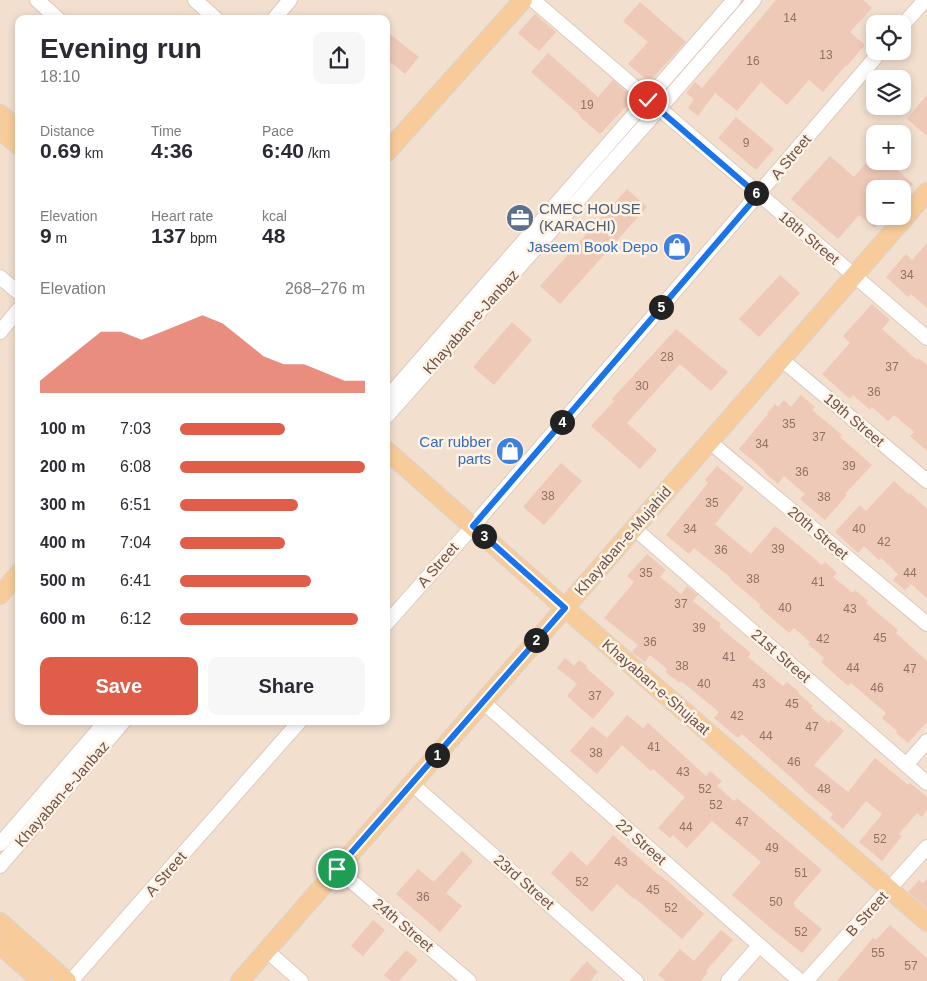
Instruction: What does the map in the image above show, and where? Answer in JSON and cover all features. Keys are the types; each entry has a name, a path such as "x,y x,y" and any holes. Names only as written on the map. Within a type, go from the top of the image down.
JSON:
{"main road":[{"path":"390,150 523,0"},
{"path":"0,114 15,127"},
{"path":"0,130 15,143"},
{"name":"Khayaban-e-Mujahid","path":"240,981 927,192"},
{"name":"Khayaban-e-Shujaat","path":"390,454 469,530 561,612 886,893 927,936"},
{"name":"Khayaban-e-Shujaat","path":"390,468 469,530"},
{"name":"Khayaban-e-Shujaat","path":"886,893 927,922"},
{"path":"0,922 69,981"},
{"path":"0,945 41,981"}],"street":[{"path":"37,0 54,15"},
{"path":"195,0 212,15"},
{"path":"277,15 290,0"},
{"name":"18th Street","path":"533,0 758,195 927,338"},
{"name":"Khayaban-e-Janbaz","path":"390,394 734,0"},
{"name":"Khayaban-e-Janbaz","path":"390,413 659,110 754,0"},
{"path":"911,16 925,0"},
{"name":"A Street","path":"390,619 873,60"},
{"path":"0,277 15,290"},
{"path":"0,332 15,315"},
{"name":"19th Street","path":"781,359 927,481"},
{"name":"20th Street","path":"710,442 927,624"},
{"name":"21st Street","path":"634,528 927,783"},
{"name":"22 Street","path":"483,702 800,981"},
{"name":"Khayaban-e-Janbaz","path":"0,844 103,725"},
{"name":"Khayaban-e-Janbaz","path":"0,866 121,725"},
{"name":"A Street","path":"69,981 296,725"},
{"path":"906,765 927,741"},
{"name":"23rd Street","path":"412,784 636,981"},
{"name":"B Street","path":"806,981 927,847"},
{"name":"24th Street","path":"337,869 469,981"},
{"path":"728,981 760,946"},
{"path":"266,950 301,981"}],"shaded area":[{"path":"0,0 927,0 927,981 0,981"}],"building":[{"path":"776,0 863,0 872,8 850,32 865,45 823,92 809,80 787,105 761,82 737,111 715,93 698,116 688,108 694,99 686,93 695,82 702,88"},
{"path":"640,2 686,42 649,82 628,64 648,42 623,21"},
{"path":"535,14 556,32 539,51 518,33"},
{"path":"390,34 419,57 405,74 390,62"},
{"path":"548,53 598,97 613,80 634,98 600,134 531,72"},
{"path":"927,95 927,136 907,119"},
{"path":"736,117 774,149 756,170 718,138"},
{"path":"830,156 854,177 866,163 866,170 897,170 908,180 866,180 866,221 859,215 838,239 791,199"},
{"path":"627,189 647,207 560,304 540,286"},
{"path":"927,243 927,308 911,294 908,297 886,277 906,254 912,260"},
{"path":"780,275 800,293 759,337 739,319"},
{"path":"872,304 890,320 882,329 917,360 918,358 927,365 927,451 910,436 914,432 894,415 888,421 872,407 870,410 853,395 850,399 822,374 850,343 843,336"},
{"path":"512,322 532,340 494,385 473,367"},
{"path":"676,329 728,372 711,391 679,365 627,423 657,450 640,469 591,426 614,401 612,399"},
{"path":"801,395 815,407 812,410 842,435 840,437 872,465 845,494 847,495 825,520 800,499 805,494 784,476 778,484 739,449 775,404 778,407 784,400 791,407"},
{"path":"561,463 582,481 544,525 523,507"},
{"path":"717,466 744,488 715,524 751,554 775,526 822,565 825,562 837,573 833,577 853,593 855,590 868,601 866,603 898,630 896,633 927,661 927,722 908,743 882,718 886,713 851,683 848,686 821,662 824,658 794,628 789,633 759,607 761,605 731,578 694,548 689,554 666,535 708,483 705,480"},
{"path":"894,481 927,509 927,598 911,584 905,590 893,580 898,574 881,558 879,560 864,546 858,553 835,532 860,505 866,511"},
{"path":"647,554 666,570 660,577 681,594 687,586 698,595 693,601 721,624 719,627 751,653 748,657 783,686 787,682 813,706 811,708 829,723 831,720 844,731 814,765 848,792 875,758 908,785 910,783 927,797 927,810 922,817 917,813 899,834 902,836 882,861 859,842 882,814 866,801 843,829 830,818 833,814 742,734 738,738 714,718 719,712 681,681 680,683 665,672 667,669 650,655 645,662 632,652 638,645 604,618 634,582 627,576"},
{"path":"565,658 574,666 579,660 615,693 593,719 567,696 577,684 557,668"},
{"path":"627,715 643,728 648,723 706,776 710,771 722,781 717,786 734,801 737,798 822,870 793,903 794,906 822,929 802,953 732,895 761,862 712,821 687,848 673,835 670,838 658,828 685,797 653,769 651,771 622,745 597,774 570,751 592,726 607,738"},
{"path":"613,835 704,914 682,939 617,884 592,912 551,873 571,851 587,866"},
{"path":"462,851 473,861 446,893 462,906 440,932 396,894 418,869 434,882"},
{"path":"927,879 927,908 908,892 919,880 923,883"},
{"path":"373,920 385,930 363,956 351,946"},
{"path":"890,925 927,958 927,981 837,981 873,938 876,940"},
{"path":"721,930 733,940 706,971 708,972 701,981 666,981 658,975 680,949 694,961"},
{"path":"406,950 418,960 399,981 391,981 384,975"},
{"path":"587,961 598,972 590,981 569,981"}],"place":[{"name":"CMEC HOUSE (KARACHI)","path":"520,218"},
{"name":"Jaseem Book Depo","path":"677,247"},
{"name":"Car rubber parts","path":"510,451"}],"route":[{"path":"337,869 565,608 473,526 758,195 648,100"}]}
